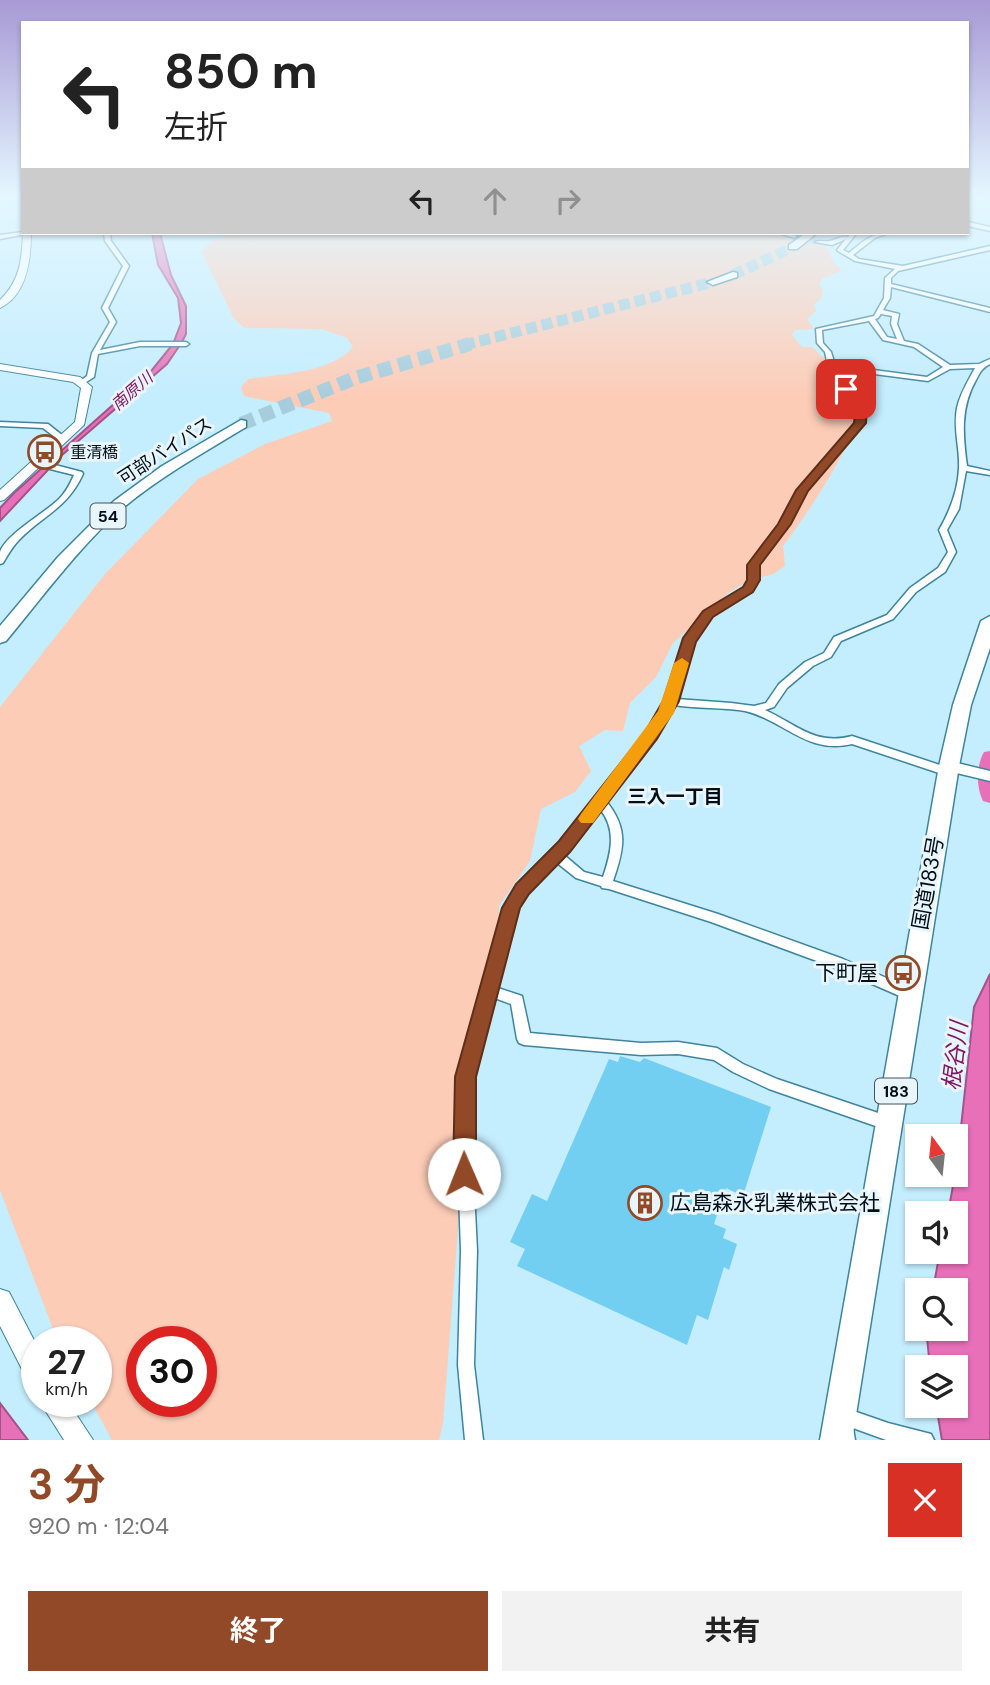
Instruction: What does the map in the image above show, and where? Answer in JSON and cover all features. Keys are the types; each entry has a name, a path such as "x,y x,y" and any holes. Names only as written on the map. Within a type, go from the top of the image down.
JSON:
{"highway":[{"path":"713,282 733,275"},
{"name":"可部バイパス","path":"0,637 64,560 119,504 167,469 242,424"},
{"name":"国道183号","path":"841,1432 891,1124 909,994 948,769 962,705 990,621"}],"main road":[{"path":"0,304 23,278 27,264"},
{"path":"0,367 54,374 83,382 87,387 82,418 39,463 3,494"},
{"path":"0,1301 21,1341"},
{"path":"63,1417 80,1440"}],"street":[{"path":"83,382 90,377 95,353 113,322 105,308 124,264"},
{"path":"881,264 902,268"},
{"path":"474,1440 466,1365 469,1251 463,1107 473,1043 511,908 522,889 556,855 601,802 651,736 671,701 688,641 708,614 748,589 754,580 754,565 784,524 802,490 860,423 861,406 856,396 834,376 828,352 820,343 820,329 871,319 880,312 889,285 888,278 902,268 919,264"},
{"path":"889,285 990,310"},
{"path":"880,312 896,314 894,324 901,342"},
{"path":"871,319 886,339 916,345 948,367"},
{"path":"95,353 140,344 186,344"},
{"path":"833,366 928,379 948,367 980,366 990,361"},
{"path":"753,710 770,705 783,687 809,664 828,654 837,639 890,617 913,590 942,570 952,552 943,530 955,509 963,468 959,414 967,389 980,366"},
{"path":"0,424 44,426 63,439"},
{"path":"0,561 11,541 60,505 76,485 79,474 39,463"},
{"path":"963,468 990,472"},
{"path":"671,701 697,707 720,705 753,710 808,738 843,744 852,740 948,769 982,774"},
{"path":"601,802 615,820 618,836 618,851 606,885"},
{"path":"556,855 580,875 739,927 838,963 909,994"},
{"path":"489,990 517,1000 524,1040 641,1049 678,1048 717,1054 738,1068 774,1084 891,1124"},
{"path":"841,1432 888,1432 925,1440"}],"shaded area":[{"path":"207,264 835,264 842,270 822,279 819,284 823,290 821,299 814,304 816,311 807,319 814,329 795,330 792,335 802,347 812,347 843,380 852,399 855,419 836,466 783,546 785,566 773,574 748,581 728,593 673,643 656,677 630,703 623,731 605,730 579,746 591,771 575,792 541,809 530,861 499,906 498,975 467,1113 443,1423 439,1440 112,1440 99,1417 112,1417 112,1326 52,1326 0,1190 0,707 105,574 198,479 265,444 332,421 329,413 244,396 241,387 248,379 304,371 332,362 353,347 347,338 322,329 245,328 234,319"}],"water":[{"name":"南原川","path":"168,264 186,306 186,334 182,342 167,364 61,456 0,521 0,508 14,493 152,370 173,344 181,323 178,298 158,265"},
{"path":"990,974 990,1440 942,1440 938,1418 968,1418 968,1355 929,1355 927,1341 968,1341 968,1278 935,1278 938,1264 968,1264 968,1201 950,1201 953,1187 968,1187 968,1124 961,1124 974,1007"},
{"path":"0,1403 28,1440 0,1440"}],"building":[{"name":"広島森永乳業株式会社","path":"620,1056 640,1062 644,1058 771,1107 743,1196 726,1188 714,1224 726,1229 723,1238 737,1244 729,1270 724,1267 708,1320 697,1315 687,1345 517,1266 525,1249 510,1242 532,1194 547,1201 609,1059 618,1062"}],"waterway":[{"name":"根谷川","path":"990,757 987,767 990,796"}],"tunnel":[{"path":"733,275 756,264"},
{"path":"464,345 713,282"},
{"path":"241,424 355,378 470,344"}],"slow traffic":[{"path":"587,819 666,713 682,663"}],"place":[{"name":"重清橋","path":"45,452"},
{"name":"下町屋","path":"903,973"},
{"name":"広島森永乳業株式会社","path":"645,1203"}],"district":[{"name":"三入一丁目","path":"675,796"}],"route":[{"path":"464,1174 463,1107 466,1077 476,1031 511,908 522,889 564,847 651,736 671,701 688,641 708,614 748,589 754,580 754,565 784,524 802,490 826,459 860,423 861,406 856,396 846,389"}]}
